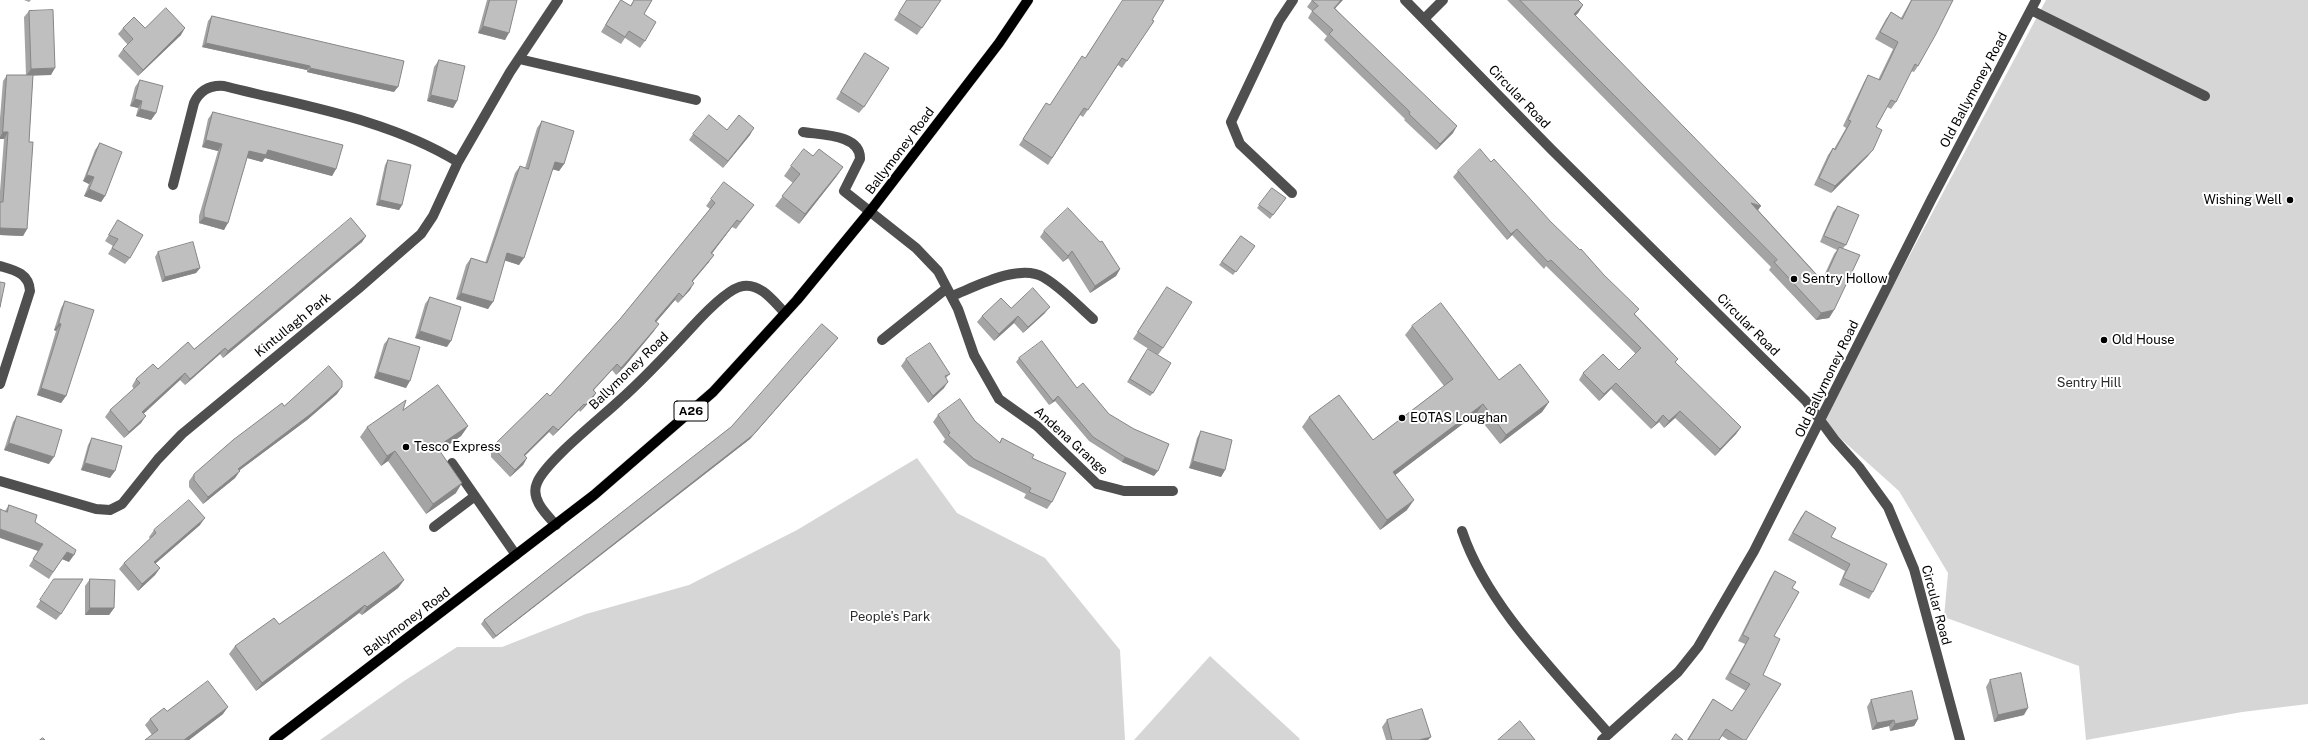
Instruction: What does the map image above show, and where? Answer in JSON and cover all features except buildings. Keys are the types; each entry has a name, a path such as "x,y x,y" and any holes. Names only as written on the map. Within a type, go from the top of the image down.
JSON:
{"main road":[{"name":"Ballymoney Road","path":"274,740 594,495 714,392 785,313 871,210 998,43 1028,0"}],"street":[{"name":"Kintullagh Park","path":"0,481 100,510 114,509 129,497 158,459 182,434 358,290 421,234 433,216 458,162 510,72 558,0"},
{"path":"1292,193 1240,144 1231,122 1279,21 1293,0"},
{"name":"Circular Road","path":"1405,0 1552,150 1806,401 1821,422 1859,467 1888,507 1914,569 1960,740"},
{"path":"1424,19 1443,0"},
{"name":"Old Ballymoney Road","path":"1606,737 1678,672 1698,647 1754,552 1821,422 1931,200 2036,0"},
{"path":"2031,10 2205,96"},
{"path":"519,58 696,100"},
{"path":"173,185 196,98 202,91 215,86 224,86 384,128 417,139 458,162"},
{"name":"Andena Grange","path":"803,132 848,140 855,144 860,153 860,158 844,191 871,210 938,271 950,292 974,355 999,399 1037,426 1097,484 1124,492 1173,491"},
{"path":"0,266 23,275 29,283 30,290 0,384"},
{"path":"882,340 950,292 1012,274 1030,273 1048,280 1092,319"},
{"name":"Ballymoney Road","path":"556,525 537,499 535,489 540,476 572,444 653,369 695,323 729,292 744,286 755,288 766,294 785,313"},
{"path":"452,463 516,555"},
{"path":"434,527 475,496"},
{"path":"1462,531 1469,554 1484,580 1530,643 1606,737"}],"green space":[{"name":"Sentry Hill","path":"2046,0 2308,0 2308,704 2242,712 2086,740 2079,666 1944,617 1948,573 1899,491 1821,421"},
{"name":"People's Park","path":"917,458 957,513 1045,558 1120,650 1125,740 320,740 404,681 457,647 502,647 586,614 689,585 797,530"},
{"path":"1210,656 1300,739 1134,740"}],"place":[{"name":"Wishing Well","path":"2290,200"},
{"name":"Sentry Hollow","path":"1794,279"},
{"name":"Old House","path":"2104,340"},
{"name":"EOTAS Loughan","path":"1402,418"},
{"name":"Tesco Express","path":"406,447"}]}
